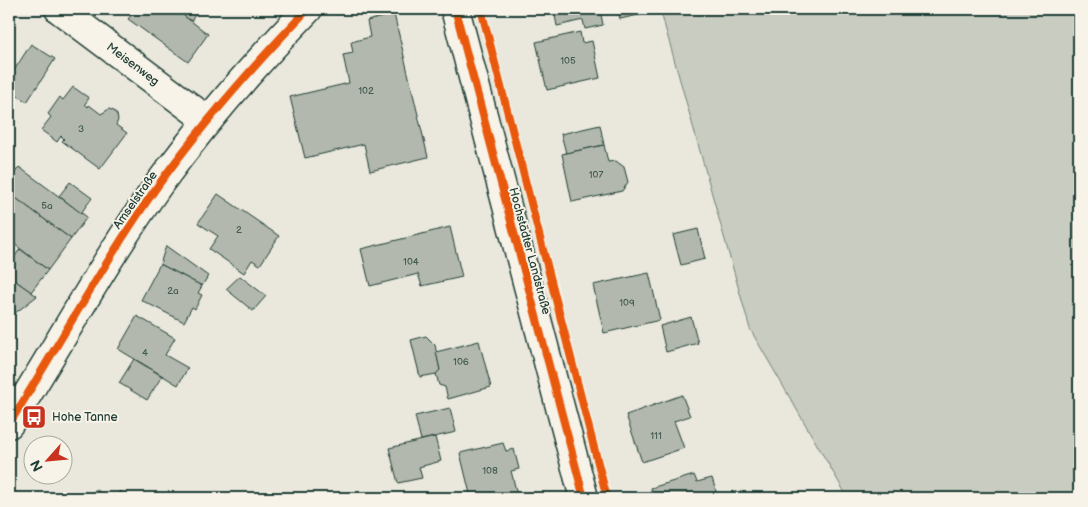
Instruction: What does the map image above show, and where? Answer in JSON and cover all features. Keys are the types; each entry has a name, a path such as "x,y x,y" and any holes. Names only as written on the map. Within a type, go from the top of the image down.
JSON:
{"street":[{"name":"Meisenweg","path":"59,9 207,120"},
{"name":"Amselstraße","path":"9,424 118,244 159,184 207,120 308,9"},
{"name":"Hochstädter Landstraße","path":"455,9 584,498"},
{"name":"Amselstraße","path":"9,391 44,368"}],"shaded area":[{"path":"660,9 1079,9 1079,498 848,498 750,329"}],"building":[{"path":"136,9 175,9 208,34 188,62 128,19"},
{"path":"175,9 199,9 191,21"},
{"path":"600,9 603,25 585,29 583,20 557,26 554,10"},
{"path":"618,9 650,9 642,10 643,14 620,19"},
{"path":"394,14 428,157 370,171 364,144 305,158 290,97 349,83 343,55 353,53 351,42 370,37 367,21"},
{"path":"580,32 582,43 592,41 600,78 547,90 536,42"},
{"path":"31,44 55,59 27,102 9,90 9,78"},
{"path":"73,87 89,98 85,104 88,107 89,105 101,114 109,109 114,111 118,120 116,125 127,133 100,169 62,141 64,139 61,136 57,142 41,130 51,117 48,114 60,97 63,100"},
{"path":"600,125 604,145 566,153 561,134"},
{"path":"604,145 608,162 616,161 624,167 628,182 622,191 572,202 562,154"},
{"path":"19,167 87,217 71,239 9,193 9,181"},
{"path":"70,182 92,198 81,213 59,196"},
{"path":"9,193 71,239 48,270 9,240"},
{"path":"218,194 279,236 260,265 252,260 244,273 209,249 218,236 198,223"},
{"path":"450,227 462,277 422,286 418,274 370,286 361,249"},
{"path":"698,229 705,259 681,265 673,235"},
{"path":"166,246 208,276 202,286 160,264"},
{"path":"20,249 48,270 31,292 9,276 9,265"},
{"path":"160,264 202,286 198,293 202,295 195,309 192,307 184,322 141,300"},
{"path":"649,273 660,320 604,333 593,285"},
{"path":"240,276 266,296 253,311 226,289"},
{"path":"9,278 37,296 9,318"},
{"path":"137,316 175,338 165,355 188,368 178,385 118,349"},
{"path":"691,317 698,343 666,352 660,326"},
{"path":"426,336 435,345 440,370 436,374 420,377 411,340"},
{"path":"479,341 491,387 448,399 445,387 439,385 436,374 440,370 436,352"},
{"path":"134,359 162,376 147,400 119,383"},
{"path":"682,395 690,416 674,421 684,448 642,462 626,415"},
{"path":"450,408 456,432 421,440 415,416"},
{"path":"435,437 441,461 419,467 422,478 398,483 389,448"},
{"path":"503,443 506,451 514,449 519,469 511,471 518,498 471,498 460,453"},
{"path":"694,475 697,482 712,478 718,498 654,498 651,488"},
{"path":"96,489 107,498 88,498"},
{"path":"120,491 128,498 114,498"}],"cycle path":[{"path":"9,424 101,273 159,184 230,94 308,9"},
{"path":"455,9 584,498"},
{"path":"481,9 607,498"}],"place":[{"name":"Hohe Tanne","path":"34,417"}]}
